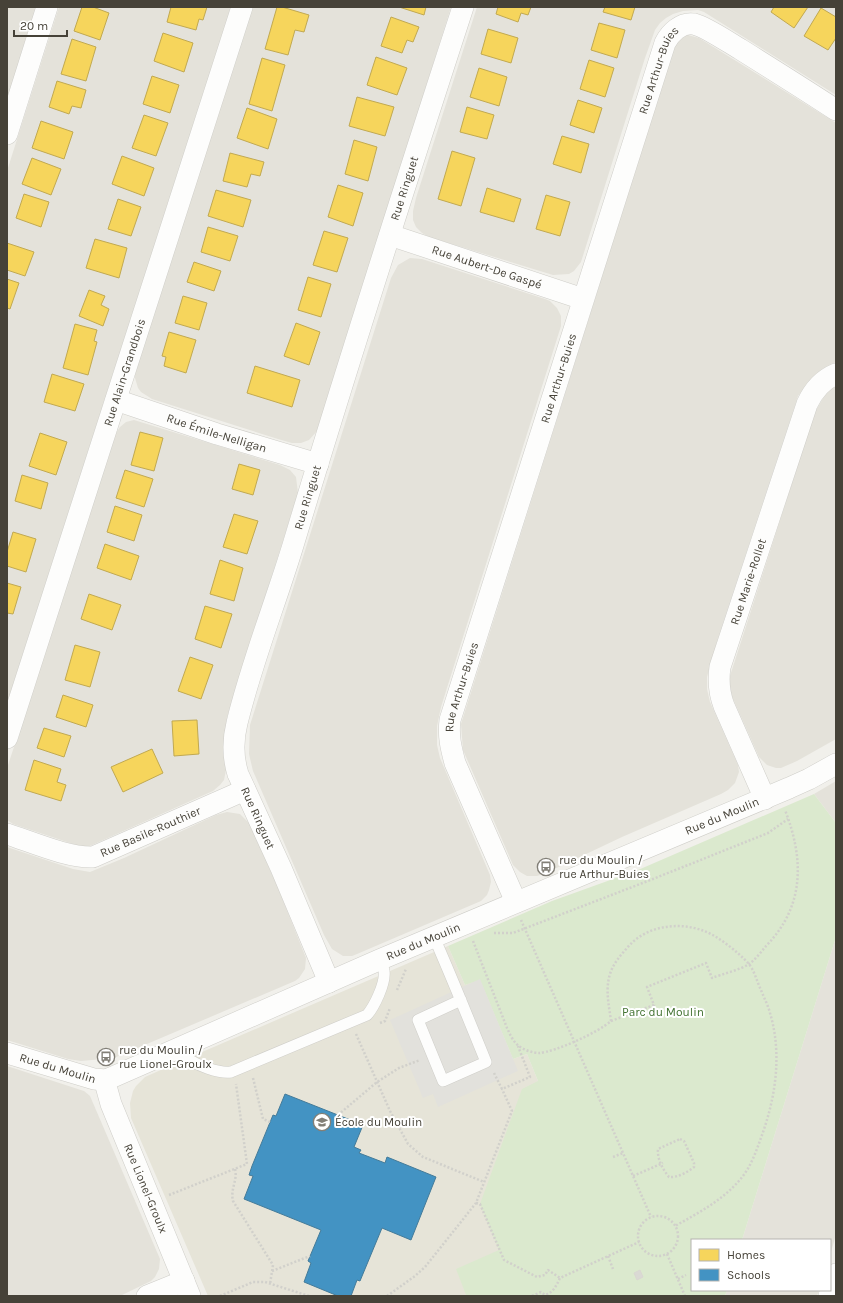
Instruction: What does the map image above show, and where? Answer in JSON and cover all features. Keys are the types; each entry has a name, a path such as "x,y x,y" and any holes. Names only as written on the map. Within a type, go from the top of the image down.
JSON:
{"street":[{"path":"7,134 47,7"},
{"name":"Rue Alain-Grandbois","path":"7,738 242,7"},
{"name":"Rue Ringuet","path":"328,982 281,868 237,771 234,749 237,723 463,7"},
{"name":"Rue Arthur-Buies","path":"517,908 455,763 450,743 450,720 660,57 667,39 674,30 681,26 689,24 700,26 722,38 836,110"},
{"name":"Rue Aubert-De Gaspé","path":"390,235 583,299"},
{"name":"Rue Marie-Rollet","path":"765,799 720,696 719,675 727,645 806,404 819,385 836,374"},
{"name":"Rue Émile-Nelligan","path":"116,400 217,434 318,464"},
{"name":"Rue du Moulin","path":"7,1053 94,1079 106,1080 379,960 434,937 517,908 765,799 809,779 836,764"},
{"name":"Rue Basile-Routhier","path":"7,834 72,855 93,857 245,790"},
{"name":"Rue Lionel-Groulx","path":"106,1080 111,1104 187,1288"},
{"path":"831,1290 836,1274"},
{"path":"147,1296 187,1288"}],"lane":[{"path":"434,937 461,1000 486,1062 443,1081 418,1020 461,1000"},
{"path":"181,1046 186,1057 192,1062 206,1068 225,1073 231,1072 367,1015 378,998 385,972 379,960"}],"path":[{"path":"492,930 495,934 513,933 768,833 788,820 796,847 799,865 792,905 781,928 749,964 712,978 706,964 647,987 654,1005 611,1022 574,1042 550,1051 539,1053 532,1052 518,1045"},
{"path":"517,908 651,1217"},
{"path":"611,1022 607,997 608,983 611,972 620,956 632,942 650,931 657,928 673,926 687,926 705,931 722,941 749,964 770,1012 774,1033 776,1072 767,1122 751,1162 737,1183 717,1201 675,1226"},
{"path":"470,934 507,1028 518,1045 530,1077 502,1089"},
{"path":"355,1033 399,1129 408,1144 423,1157 484,1182"},
{"path":"338,1115 377,1082 399,1068 409,1064"},
{"path":"253,1076 264,1119 270,1122"},
{"path":"387,1296 425,1267 476,1203 512,1111 498,1080"},
{"path":"236,1083 248,1164"},
{"path":"680,1139 684,1141 694,1162 694,1167 689,1171 672,1178 669,1177 662,1164 657,1154 658,1149 680,1139"},
{"path":"613,1157 623,1153"},
{"path":"163,1197 248,1164 252,1166"},
{"path":"633,1176 662,1164"},
{"path":"235,1169 236,1174 231,1195 233,1201 272,1265 270,1284"},
{"path":"476,1203 480,1204 504,1260 537,1277 545,1275 548,1270 560,1278"},
{"path":"663,1216 669,1219 675,1226 678,1235 678,1242 667,1254 662,1256 652,1255 646,1252 641,1246 638,1233 640,1226 651,1217 663,1216"},
{"path":"532,1296 541,1292 545,1295 551,1293 555,1289 560,1278 639,1242"},
{"path":"667,1254 685,1296"},
{"path":"272,1271 310,1256"},
{"path":"608,1256 613,1269"},
{"path":"678,1279 686,1275"},
{"path":"220,1296 253,1282 265,1282 309,1296"}],"shaded area":[{"path":"7,7 37,7 7,99"},
{"path":"59,7 231,7 7,703 7,171"},
{"path":"252,7 451,7 318,430 309,440 301,443 292,443 278,439 152,399 141,392 135,378 135,374"},
{"path":"477,7 836,7 836,95 704,12 698,10 683,11 666,18 655,30 645,58 581,262 574,271 569,274 553,275 429,237 416,227 413,220 413,211 416,198"},
{"path":"688,35 699,38 836,123 836,362 823,369 812,378 798,396 717,641 707,677 707,689 710,702 738,765 739,772 735,783 721,794 622,837 546,873 537,876 527,876 513,865 463,750 461,724 674,48 676,43"},
{"path":"410,258 422,259 550,301 557,308 561,316 561,326 441,707 437,726 437,745 440,758 490,875 491,882 489,890 487,895 481,901 352,956 343,956 332,949 324,935 253,771 249,754 250,725 391,278 398,265"},
{"path":"836,386 836,739 797,761 781,768 776,768 767,765 759,757 730,692 729,679 815,412 825,395 830,389"},
{"path":"134,420 280,465 290,470 296,477 298,493 227,717 226,770 224,780 213,791 90,846 82,847 13,824 7,820 7,768 114,436 120,427 126,422"},
{"path":"836,781 836,823 814,794"},
{"path":"227,812 240,814 250,824 278,888 306,958 305,969 299,978 114,1058 81,1061 68,1059 7,1040 7,847 73,869 90,872 124,858 216,815"},
{"path":"836,937 836,1235 831,1252 831,1239 742,1239"},
{"name":"École du Moulin","path":"448,946 465,985 480,979 513,1059 527,1054 538,1081 511,1275 463,1296 208,1296 131,1118 130,1103 136,1086 145,1077"},
{"path":"480,979 518,1071 438,1107 433,1094 423,1098 390,1020"},
{"path":"7,1066 84,1091 90,1096 160,1259 159,1269 151,1281 120,1296 7,1296"},
{"path":"727,1291 819,1291 817,1296 725,1296"}],"green space":[{"name":"Parc du Moulin","path":"814,794 836,823 836,937 742,1239 691,1239 691,1291 727,1291 725,1296 463,1296 466,1295 456,1269 499,1250 480,1204 522,1089 538,1081 527,1054 513,1059 480,980 465,985 448,946 552,901 638,870"}],"building: Homes":[{"path":"82,7 93,7 109,13 100,40 74,31"},
{"path":"171,7 207,7 203,20 199,19 196,30 167,22"},
{"path":"277,7 282,7 309,15 304,32 295,30 288,55 265,49"},
{"path":"399,7 426,7 424,15"},
{"path":"498,7 531,7 528,15 521,13 518,22 496,14"},
{"path":"605,7 635,7 631,20 603,12"},
{"path":"774,7 808,7 794,28 771,12"},
{"path":"821,8 836,17 836,38 828,50 804,36"},
{"path":"391,17 419,27 413,42 407,40 402,53 381,46"},
{"path":"599,23 625,30 617,58 591,50"},
{"path":"488,29 518,38 511,63 481,54"},
{"path":"163,33 193,43 184,72 154,61"},
{"path":"72,39 96,47 86,81 61,74"},
{"path":"376,57 407,68 397,95 367,85"},
{"path":"262,58 285,65 272,111 249,104"},
{"path":"589,60 614,68 605,97 580,89"},
{"path":"479,68 507,77 499,106 470,97"},
{"path":"152,76 179,85 170,113 143,104"},
{"path":"57,81 86,90 81,108 72,106 69,114 49,107"},
{"path":"357,97 394,107 385,136 349,126"},
{"path":"578,100 602,108 594,133 570,125"},
{"path":"467,107 494,115 487,139 460,132"},
{"path":"247,108 277,119 268,149 237,138"},
{"path":"144,115 168,123 156,156 132,148"},
{"path":"41,121 73,132 64,159 32,148"},
{"path":"562,136 589,144 581,173 553,164"},
{"path":"354,140 377,147 368,181 345,174"},
{"path":"452,151 475,158 461,206 438,199"},
{"path":"230,153 264,162 260,176 251,174 247,187 223,181"},
{"path":"122,156 154,168 144,196 112,184"},
{"path":"32,158 61,169 51,195 22,184"},
{"path":"338,185 363,193 353,226 328,217"},
{"path":"487,188 521,199 514,222 480,212"},
{"path":"216,190 251,200 243,227 208,216"},
{"path":"24,194 49,202 41,227 16,218"},
{"path":"546,195 570,202 560,236 536,229"},
{"path":"118,199 141,207 131,236 108,229"},
{"path":"208,227 238,236 230,261 201,252"},
{"path":"324,231 348,238 337,272 313,265"},
{"path":"95,239 127,248 119,278 86,268"},
{"path":"7,243 34,252 25,276 7,270"},
{"path":"194,262 221,271 214,291 187,282"},
{"path":"308,277 331,284 321,317 298,310"},
{"path":"7,279 19,283 10,309 7,308"},
{"path":"89,290 105,296 101,305 109,309 103,326 79,316"},
{"path":"183,296 207,303 199,330 175,323"},
{"path":"296,323 320,332 309,365 284,356"},
{"path":"75,324 97,330 94,341 97,342 88,375 63,368"},
{"path":"169,332 196,340 186,373 164,366 166,357 162,356"},
{"path":"255,366 300,380 292,407 247,393"},
{"path":"52,374 84,384 75,411 44,402"},
{"path":"140,432 163,438 154,471 131,465"},
{"path":"40,433 67,442 56,475 29,466"},
{"path":"239,464 260,470 253,495 232,489"},
{"path":"125,470 153,479 144,507 116,498"},
{"path":"22,475 48,483 41,509 15,501"},
{"path":"115,506 142,515 134,541 107,532"},
{"path":"234,514 258,521 247,554 223,547"},
{"path":"13,532 36,539 26,572 7,566 7,552"},
{"path":"105,544 139,556 131,580 97,568"},
{"path":"220,560 243,568 234,601 210,594"},
{"path":"7,583 21,587 13,614 7,613"},
{"path":"89,594 121,605 112,630 81,619"},
{"path":"205,606 232,614 221,648 195,639"},
{"path":"75,645 100,652 90,687 65,680"},
{"path":"190,657 213,665 201,699 178,691"},
{"path":"63,695 93,705 86,727 56,717"},
{"path":"197,720 199,754 174,756 172,721"},
{"path":"44,728 71,736 64,757 37,748"},
{"path":"152,749 163,773 123,792 111,767"},
{"path":"34,760 61,769 57,782 66,785 61,801 25,790"}],"building: Schools":[{"path":"285,1094 363,1125 354,1147 361,1150 359,1153 385,1163 387,1157 436,1177 411,1240 382,1228 360,1281 357,1280 351,1296 338,1296 304,1282 311,1263 308,1261 321,1230 244,1199 253,1176 249,1175 252,1166 273,1115 276,1116"}],"building: Other":[{"path":"640,1270 643,1277 637,1280 634,1273"}],"place":[{"name":"rue du Moulin / rue Arthur-Buies","path":"546,867"},
{"name":"rue du Moulin / rue Lionel-Groulx","path":"106,1057"},
{"name":"École du Moulin","path":"322,1122"}]}
